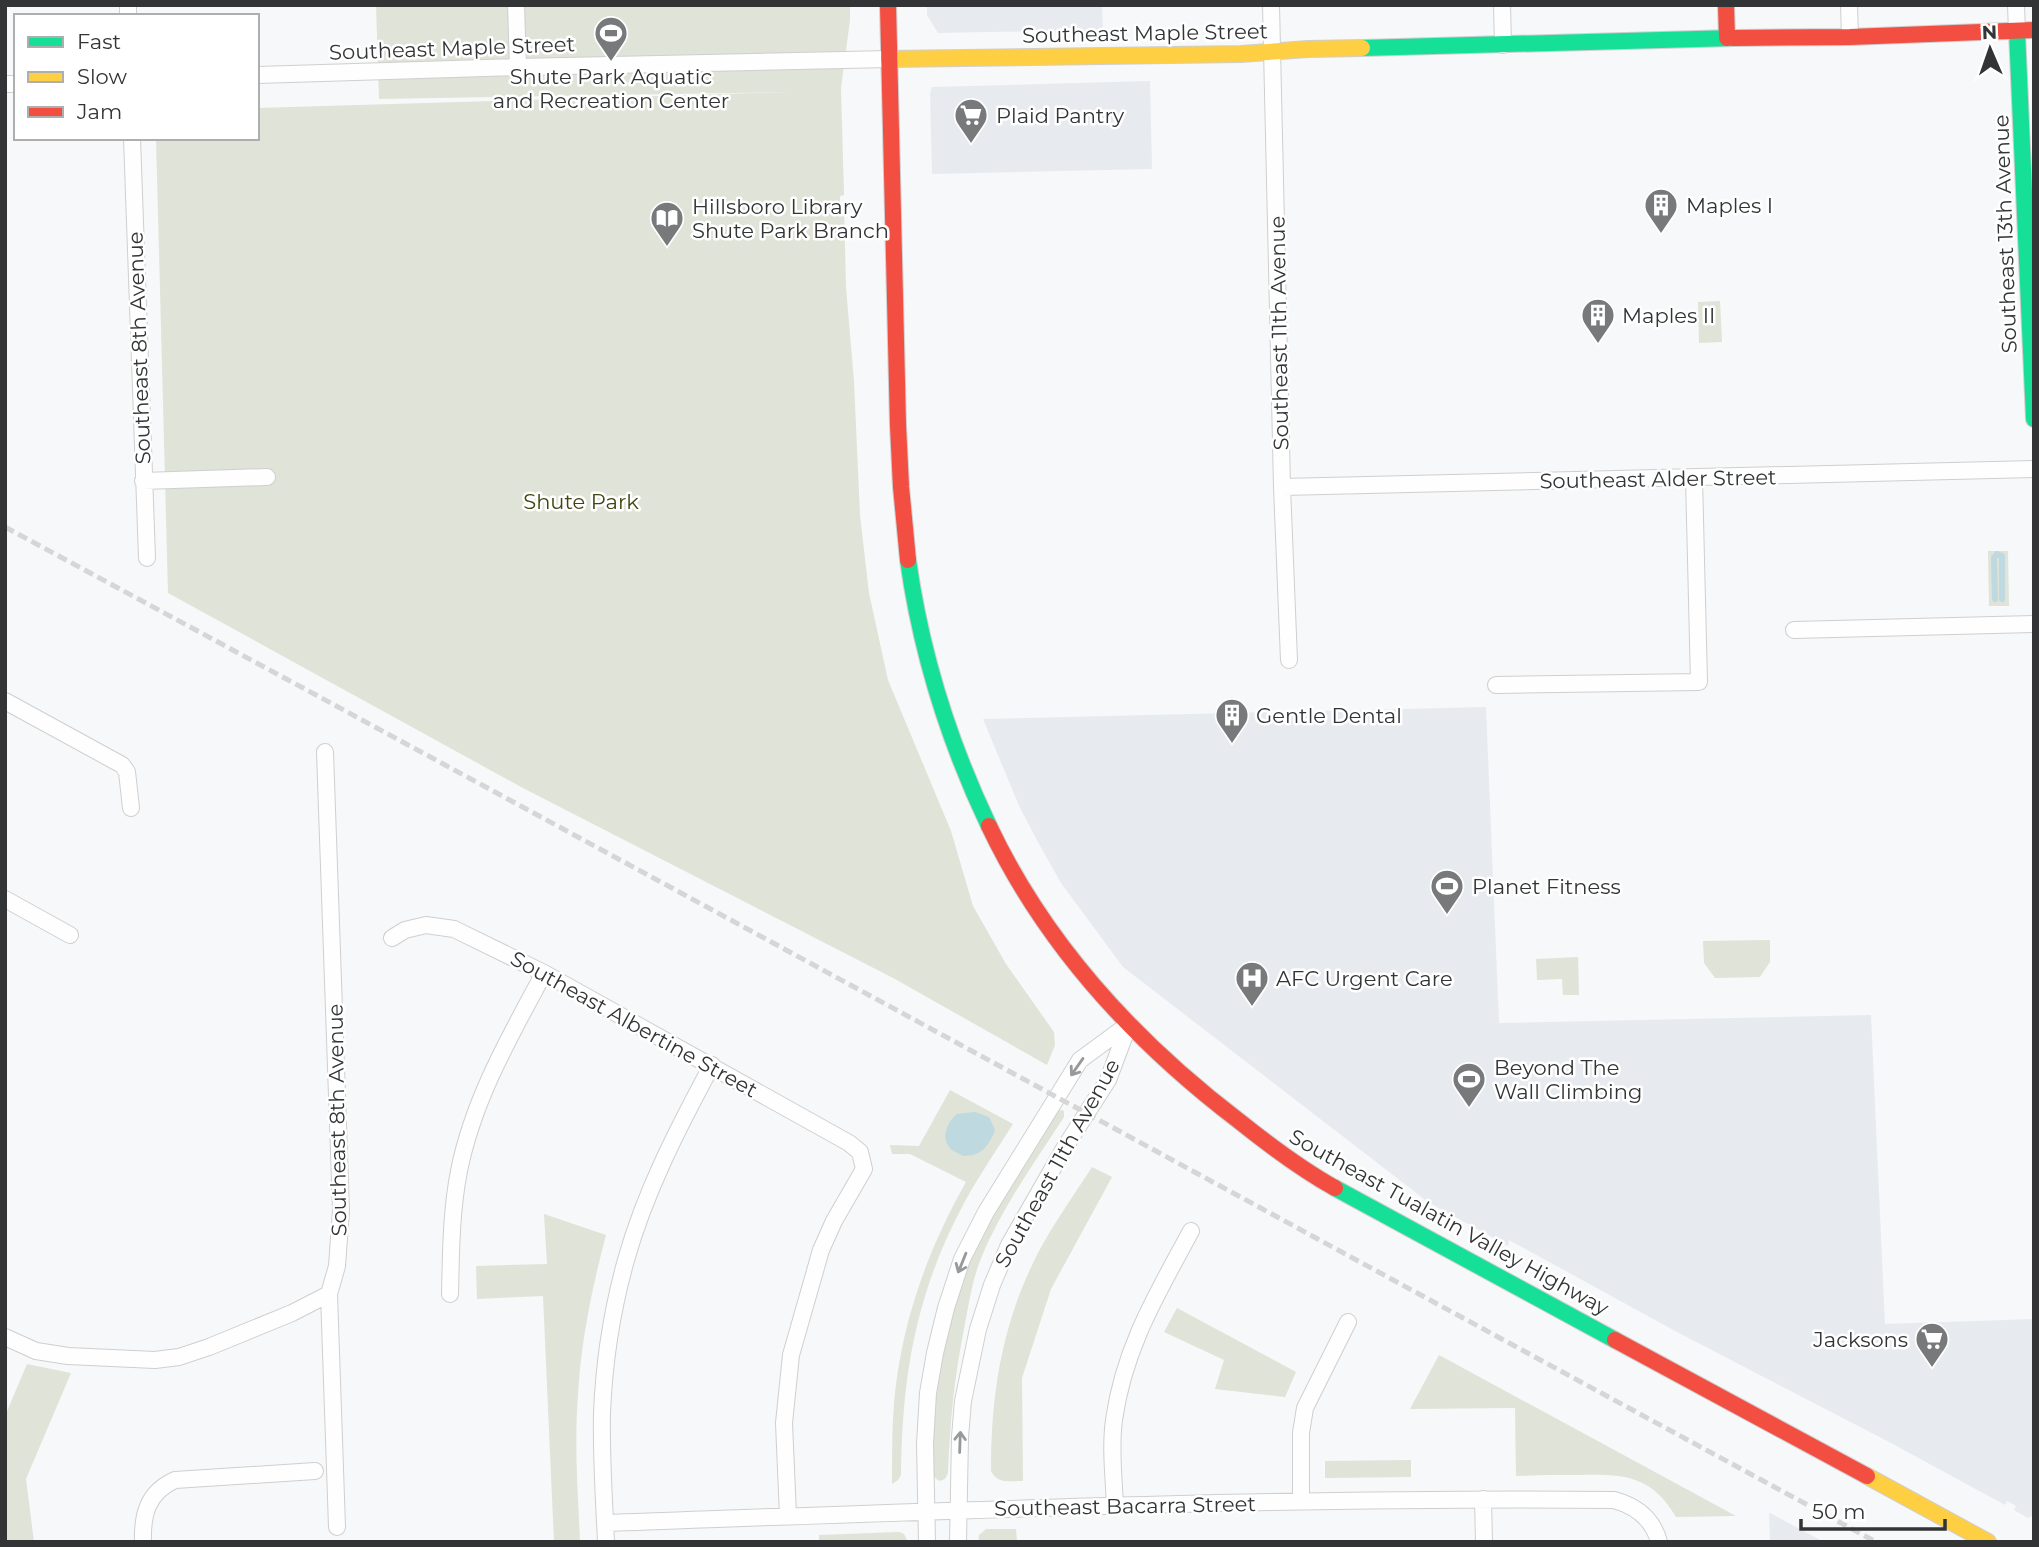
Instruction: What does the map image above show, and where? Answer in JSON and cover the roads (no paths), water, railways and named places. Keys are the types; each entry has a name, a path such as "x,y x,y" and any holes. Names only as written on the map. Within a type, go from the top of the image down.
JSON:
{"main road":[{"name":"Southeast Tualatin Valley Highway","path":"888,5 893,271 903,502 911,578 925,651 943,714 968,780 1001,851 1055,936 1088,981 1182,1076 1226,1113 1324,1181 1988,1542"},
{"path":"1726,5 1727,38"},
{"name":"Southeast Maple Street","path":"889,60 1241,54 1308,49 2025,31"},
{"name":"Southeast 13th Avenue","path":"2025,31 2034,419"}],"street":[{"path":"516,5 518,67"},
{"name":"Southeast 11th Avenue","path":"1271,5 1282,487 1289,660"},
{"path":"1502,5 1503,45"},
{"path":"1849,5 1850,37"},
{"name":"Southeast 13th Avenue","path":"2016,5 2025,31"},
{"name":"Southeast Maple Street","path":"259,75 889,60"},
{"name":"Southeast 8th Avenue","path":"132,140 146,558"},
{"name":"Southeast Alder Street","path":"1282,487 2034,469"},
{"path":"143,481 267,477"},
{"path":"1496,685 1699,682 1694,478"},
{"path":"1794,630 2034,624"},
{"path":"5,701 122,765 127,772 131,808"},
{"name":"Southeast 8th Avenue","path":"325,752 341,1210 337,1266 329,1294 337,1527"},
{"path":"5,899 70,935"},
{"name":"Southeast Albertine Street","path":"392,938 405,930 426,925 454,929 544,973 712,1065 849,1143 860,1152 864,1169 834,1221 821,1250 791,1355 784,1423 788,1516"},
{"path":"450,1294 451,1224 459,1169 477,1106 544,973"},
{"name":"Southeast 11th Avenue","path":"958,1542 963,1401 978,1329 992,1285 1009,1245 1065,1147 1108,1080 1129,1024"},
{"name":"Southeast 11th Avenue","path":"927,1542 925,1444 928,1393 946,1308 962,1259 986,1212 1080,1060 1129,1024"},
{"path":"606,1542 602,1415 608,1348 626,1261 647,1199 673,1140 712,1065"},
{"path":"1115,1507 1112,1451 1120,1387 1141,1324 1191,1231"},
{"path":"5,1337 36,1351 89,1358 167,1359 199,1350 292,1313 329,1294"},
{"path":"1301,1501 1301,1433 1305,1408 1348,1322"},
{"path":"143,1542 145,1509 150,1499 167,1483 184,1478 315,1471"},
{"path":"1483,1499 1484,1542"},
{"name":"Southeast Bacarra Street","path":"605,1523 1301,1501 1614,1500 1629,1504 1643,1513 1657,1532 1659,1542"}],"water":[{"path":"975,1112 989,1117 995,1130 984,1149 964,1156 949,1147 947,1129 957,1114"}],"waterway":[{"path":"1995,599 1994,558 1997,554 2002,556 2002,599"}],"railway":[{"path":"5,527 1876,1542"}],"place":[{"name":"Shute Park Aquatic and Recreation Center","path":"611,63"},
{"name":"Plaid Pantry","path":"971,145"},
{"name":"Maples I","path":"1661,235"},
{"name":"Hillsboro Library Shute Park Branch","path":"667,248"},
{"name":"Maples II","path":"1598,345"},
{"name":"Gentle Dental","path":"1232,745"},
{"name":"Planet Fitness","path":"1447,916"},
{"name":"AFC Urgent Care","path":"1252,1008"},
{"name":"Beyond The Wall Climbing","path":"1469,1109"},
{"name":"Jacksons","path":"1932,1369"}],"park label":[{"name":"Shute Park","path":"581,501"}]}
